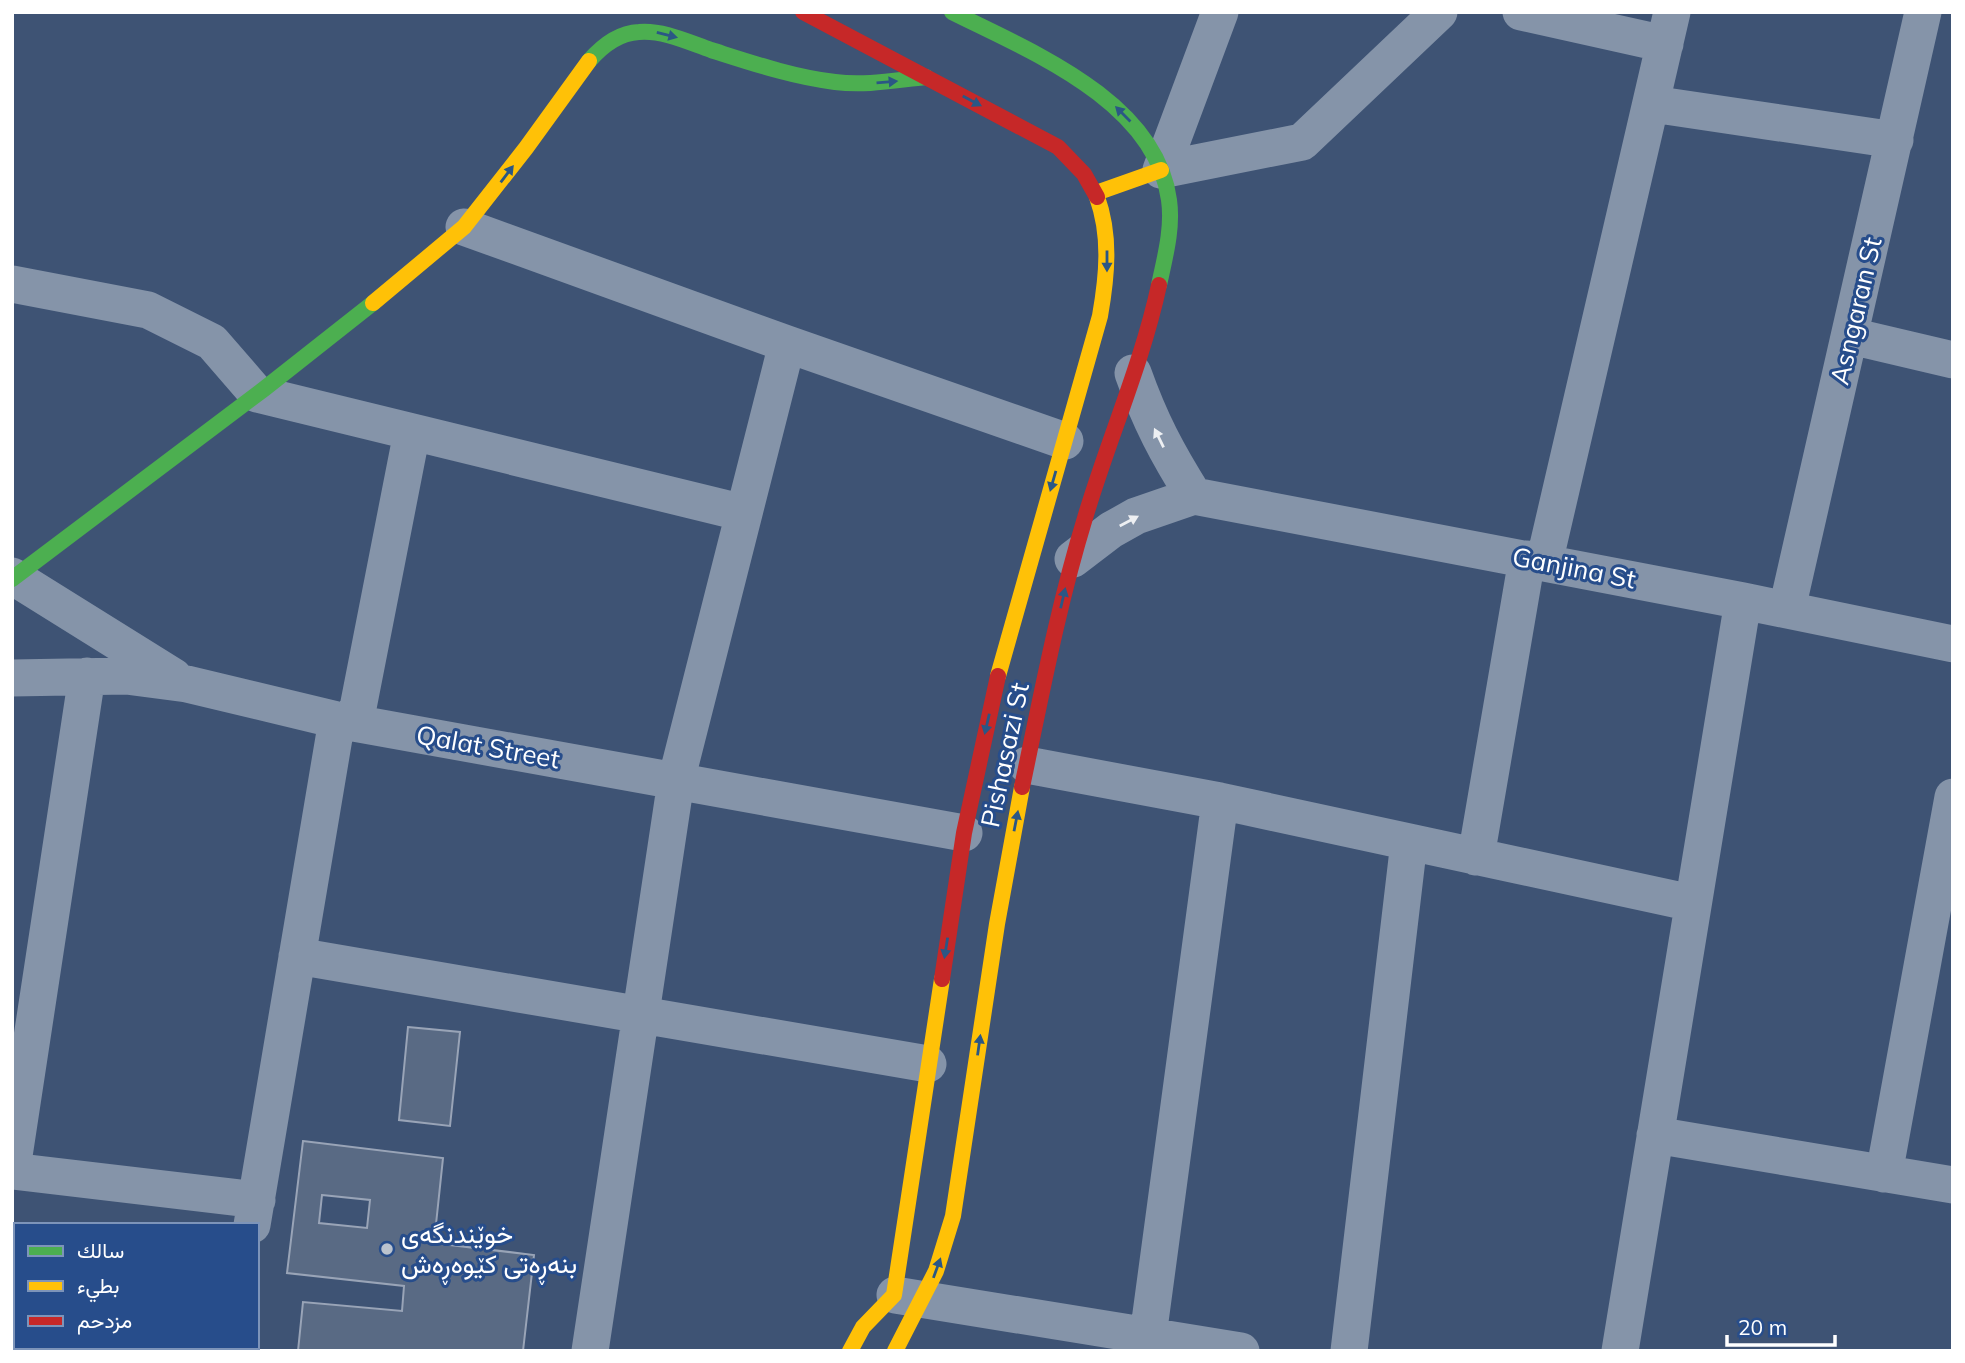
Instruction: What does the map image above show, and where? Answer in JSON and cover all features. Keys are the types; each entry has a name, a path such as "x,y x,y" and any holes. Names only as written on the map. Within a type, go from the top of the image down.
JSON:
{"main road":[{"name":"Pishasazi St","path":"803,12 1058,147 1080,168 1096,194 1104,224 1107,255 1106,286 1100,316 999,672 964,833 928,1064 909,1298 895,1351"},
{"name":"Pishasazi St","path":"849,1351 863,1326 909,1298 945,1244 954,1206 992,952 1027,765 1073,559 1150,318 1166,253 1170,222 1169,195 1161,170 1133,124 1114,105 1066,72 952,12"},
{"path":"13,577 257,394 407,276 464,227 526,148 585,65 599,50 616,38 657,32 774,70 834,82 865,84 926,77"},
{"path":"1096,194 1161,170"}],"street":[{"path":"1161,170 1220,12"},
{"path":"1161,170 1302,142 1439,12"},
{"path":"1476,857 1536,561 1652,104 1668,28 1521,12"},
{"name":"Asngaran St","path":"1787,609 1923,12"},
{"path":"1652,104 1895,140"},
{"path":"464,227 1065,441"},
{"path":"12,284 148,310 212,342 257,394 744,513"},
{"path":"1850,336 1953,360"},
{"path":"590,1351 676,781 787,344"},
{"path":"1133,373 1163,447 1194,496"},
{"path":"87,676 12,1170 254,1213 297,956 346,722 412,432"},
{"name":"Ganjina St","path":"1073,559 1111,530 1136,516 1194,496 1787,609 1953,644"},
{"path":"13,577 187,684"},
{"path":"1620,1351 1743,601"},
{"name":"Qalat Street","path":"12,678 126,676 187,684 346,722 964,833"},
{"path":"1027,765 1220,801 1692,903"},
{"path":"1884,1174 1953,797"},
{"path":"1148,1336 1220,801"},
{"path":"1349,1351 1409,842"},
{"path":"297,956 928,1064"},
{"path":"1655,1135 1953,1185"},
{"path":"909,1298 1043,1335 1148,1336 1233,1350"}],"building":[{"path":"408,1027 460,1032 450,1126 399,1120"},
{"name":"خوێندنگەی بنەڕەتی کێوەڕەش","path":"303,1141 443,1158 434,1243 534,1255 523,1351 298,1351 303,1302 402,1311 404,1286 287,1273","holes":["322,1195 370,1200 367,1228 319,1223"]}],"traffic: fast":[{"path":"952,12 1017,44 1085,84 1115,107 1141,134 1159,165 1169,200 1169,232 1159,285"},
{"path":"589,61 605,45 617,38 631,33 648,32 675,37 773,69 819,80 858,83 926,77"},
{"path":"12,579 264,389 373,303"}],"traffic: slow":[{"path":"373,303 464,227 589,61"},
{"path":"1096,193 1161,170"},
{"path":"998,676 1100,316 1106,241 1097,197"},
{"path":"895,1351 936,1271 953,1216 997,924 1022,787"},
{"path":"850,1351 863,1327 894,1295 942,979"}],"traffic: jam":[{"path":"803,12 1058,147 1084,174 1097,197"},
{"path":"1022,787 1050,652 1075,551 1144,344 1159,285"},
{"path":"942,979 964,833 998,676"}],"place":[{"name":"خوێندنگەی بنەڕەتی کێوەڕەش","path":"387,1249"}]}
